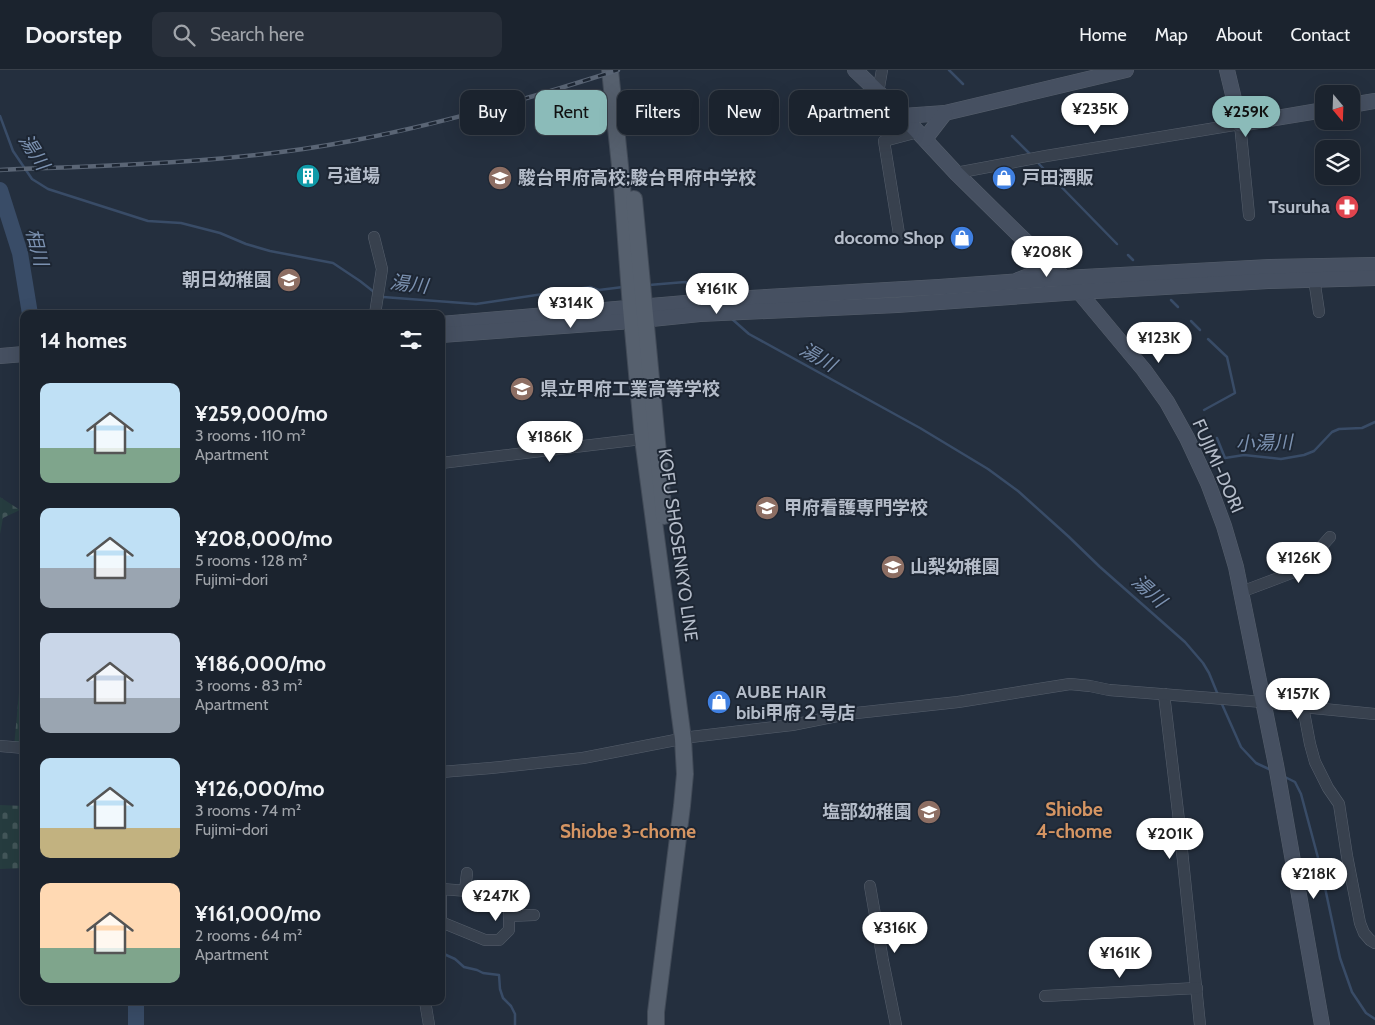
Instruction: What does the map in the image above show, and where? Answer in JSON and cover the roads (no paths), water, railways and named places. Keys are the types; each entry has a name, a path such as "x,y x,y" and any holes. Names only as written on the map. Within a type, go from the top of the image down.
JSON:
{"main road":[{"name":"KOFU SHOSENKYO LINE","path":"610,70 637,300"},
{"name":"KOFU SHOSENKYO LINE","path":"620,70 649,438 687,738 691,806 670,971 666,1025"},
{"name":"KOFU SHOSENKYO LINE","path":"656,1025 682,806 687,738"}],"street":[{"name":"FUJIMI-DORI","path":"855,70 875,90"},
{"path":"879,90 882,70"},
{"path":"908,116 946,112 1126,70"},
{"path":"1227,70 1240,124 1249,215"},
{"path":"1360,104 1375,101"},
{"path":"899,234 884,141 922,135 946,112"},
{"path":"956,173 1315,112"},
{"name":"FUJIMI-DORI","path":"908,121 956,173 1079,292 1144,370 1167,402 1187,438 1208,483 1224,526 1236,567 1277,773 1322,1025"},
{"path":"374,237 382,269 376,310"},
{"path":"1014,282 1031,275 1035,270 1032,248"},
{"path":"445,334 637,300 714,313 897,305 1268,281 1375,265"},
{"path":"445,324 637,300 699,301 1270,267 1375,278"},
{"path":"1313,273 1319,312"},
{"path":"0,356 20,359"},
{"path":"0,366 20,359"},
{"path":"445,463 649,438"},
{"path":"1241,592 1294,572 1304,566 1330,537"},
{"path":"445,772 578,759 687,738 792,725 846,714 958,702 1070,684 1109,690 1218,698 1375,714"},
{"path":"1164,694 1200,1025"},
{"path":"1303,707 1315,762 1328,788 1339,804 1360,923 1364,933 1375,943"},
{"path":"0,746 20,748"},
{"path":"465,891 466,873"},
{"path":"870,886 896,1025"},
{"path":"445,889 509,894 509,930 498,940 485,940 445,924"},
{"path":"509,916 534,915"},
{"path":"1044,996 1197,988"},
{"path":"426,1005 429,1025"}],"waterway":[{"name":"小湯川","path":"949,70 963,84"},
{"name":"湯川","path":"0,116 13,151 32,179 48,189 148,221 181,223 220,233 246,244 270,251 333,263 374,292"},
{"name":"小湯川","path":"1012,136 1030,154"},
{"name":"小湯川","path":"1039,164 1117,244"},
{"name":"相川","path":"0,190 20,253 29,310"},
{"name":"小湯川","path":"1128,255 1133,260"},
{"name":"湯川","path":"649,285 685,282 693,285 706,296"},
{"name":"湯川","path":"381,296 476,304 590,287 599,290 623,287"},
{"name":"小湯川","path":"1171,300 1178,307"},
{"name":"湯川","path":"732,319 749,334 920,428 988,469 1018,491 1185,642 1203,663 1218,695"},
{"name":"小湯川","path":"1191,321 1200,330"},
{"name":"小湯川","path":"1204,410 1235,393 1227,357 1208,339"},
{"name":"小湯川","path":"1217,438 1225,458 1244,455 1281,459 1304,455 1314,451 1332,432 1339,429 1362,428 1375,422"},
{"name":"湯川","path":"1221,702 1241,747 1256,763 1271,770"},
{"name":"湯川","path":"1285,777 1295,782 1301,794 1321,869 1340,958 1352,992 1366,1013 1375,1019"},
{"path":"445,954 455,959 464,967 483,973 499,975 503,998 511,1006 515,1014 515,1025"},
{"name":"相川","path":"136,1005 136,1025"}],"railway":[{"path":"0,170 220,159 308,148 385,134 452,118 552,91 618,70"}],"place":[{"name":"弓道場","path":"308,176"},
{"name":"駿台甲府高校;駿台甲府中学校","path":"500,178"},
{"name":"戸田酒販","path":"1004,178"},
{"name":"Tsuruha","path":"1347,207"},
{"name":"docomo Shop","path":"962,238"},
{"name":"朝日幼稚園","path":"289,280"},
{"name":"県立甲府工業高等学校","path":"522,389"},
{"name":"甲府看護専門学校","path":"767,508"},
{"name":"山梨幼稚園","path":"893,567"},
{"name":"AUBE HAIR bibi甲府２号店","path":"719,702"},
{"name":"塩部幼稚園","path":"929,812"}],"district":[{"name":"Shiobe 4-chome","path":"1074,820"},
{"name":"Shiobe 3-chome","path":"628,831"}]}
